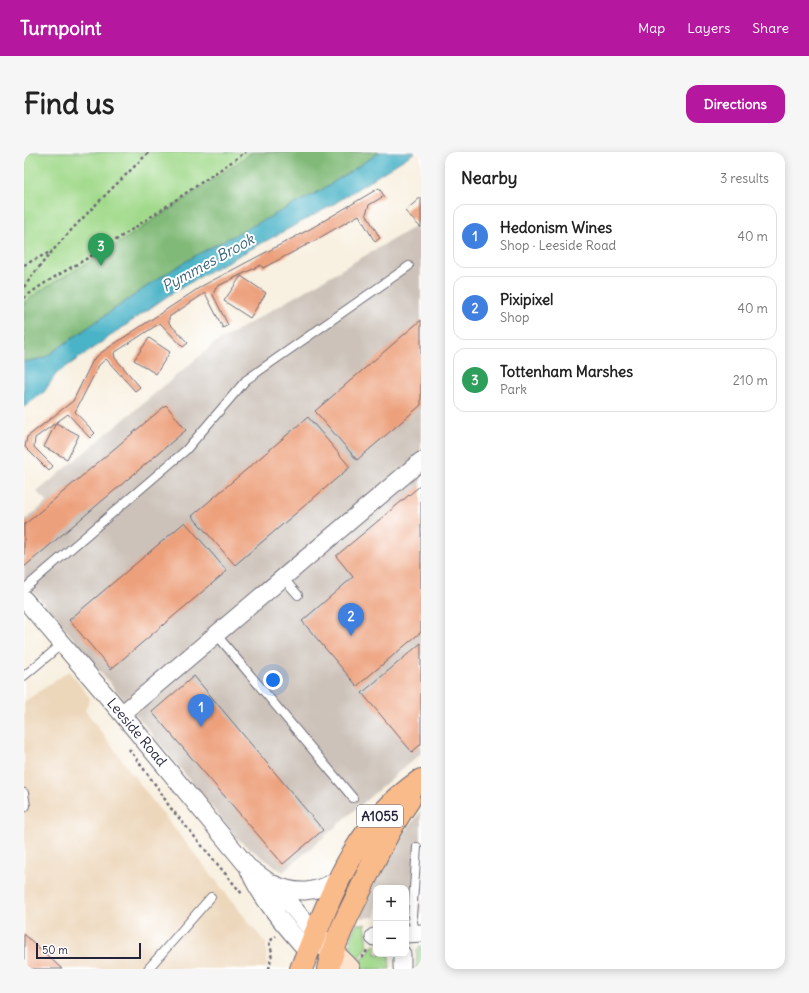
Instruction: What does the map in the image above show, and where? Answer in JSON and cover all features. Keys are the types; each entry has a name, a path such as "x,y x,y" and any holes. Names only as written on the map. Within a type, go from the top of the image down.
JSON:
{"main road":[{"name":"A1055","path":"320,955 339,879 356,847 373,824 394,802 421,780"},
{"name":"A1055","path":"320,955 344,924 378,851 400,814 421,785"}],"street":[{"path":"122,714 421,461"},
{"name":"Leeside Road","path":"24,599 122,714 248,867 269,882 283,889 307,891 321,889 339,879"},
{"name":"Leeside Road","path":"248,867 255,883 271,909 320,955 355,966"},
{"name":"Leeside Road","path":"269,882 291,904 320,955"},
{"path":"402,957 402,968"}],"lane":[{"path":"24,589 186,450 246,380 409,266"},
{"path":"283,578 298,595"},
{"path":"216,634 353,798"},
{"path":"24,676 62,644"},
{"path":"24,793 26,806 24,808"},
{"path":"414,933 412,916 417,847"},
{"path":"148,969 211,896"}],"path":[{"path":"24,287 79,222 149,152"},
{"path":"24,298 35,289 124,234 246,152"},
{"path":"24,264 54,250"},
{"name":"Leeside Road","path":"145,772 160,790 169,806 246,898"},
{"path":"269,969 272,952 270,942 275,936"},
{"path":"355,966 373,941"}],"shaded area":[{"path":"414,227 421,235 421,753 283,872 238,839 58,620 24,581 24,521 47,502 37,492 214,344"},
{"path":"69,671 90,698 85,710 148,795 266,944 267,965 265,969 24,969 24,702"},
{"path":"421,811 421,916 409,916 409,885 373,885 373,917 360,918 371,889 385,858"}],"green space":[{"path":"24,152 380,152 320,191 159,278 24,362"},
{"path":"253,152 380,152 320,191 159,278 44,358 24,362 24,303 61,278 90,262 138,231"},
{"path":"357,924 365,924 368,946 356,963 351,958 351,945 353,932"},
{"path":"421,945 421,969 416,969 417,951"},
{"path":"372,946 373,957 389,957 390,969 360,969 358,966"}],"water":[{"name":"Pymmes Brook","path":"380,152 415,152 329,207 208,272 169,295 56,374 44,392 24,407 24,362 44,358 159,278 198,254 320,191"}],"building":[{"path":"379,188 384,196 369,205 366,214 380,238 375,242 359,215 263,268 261,265 216,287 213,295 228,325 223,328 205,293 169,317 169,323 188,343 183,347 160,323 114,353 115,358 140,387 135,391 106,359 99,365 75,412 95,433 90,438 68,414 35,438 34,447 53,466 49,471 25,447 27,437 73,401 93,360 102,352 202,286 310,229"},
{"path":"421,197 421,228 405,211"},
{"path":"241,276 266,293 250,318 224,301"},
{"path":"421,320 421,405 357,460 315,411"},
{"path":"149,338 170,352 156,374 134,360"},
{"path":"166,405 186,430 24,567 24,525"},
{"path":"308,417 350,467 235,565 192,516"},
{"path":"56,423 79,435 67,459 44,447"},
{"path":"421,485 421,632 357,686 302,621 353,577 336,556"},
{"path":"185,522 227,571 111,669 69,620"},
{"path":"421,643 421,744 412,752 362,693"},
{"path":"194,676 323,830 283,864 152,712"},
{"path":"24,934 62,969 24,969"}],"place":[{"name":"Tottenham Marshes","path":"101,266"},
{"name":"Pixipixel","path":"351,636"},
{"name":"Hedonism Wines","path":"201,727"}]}
